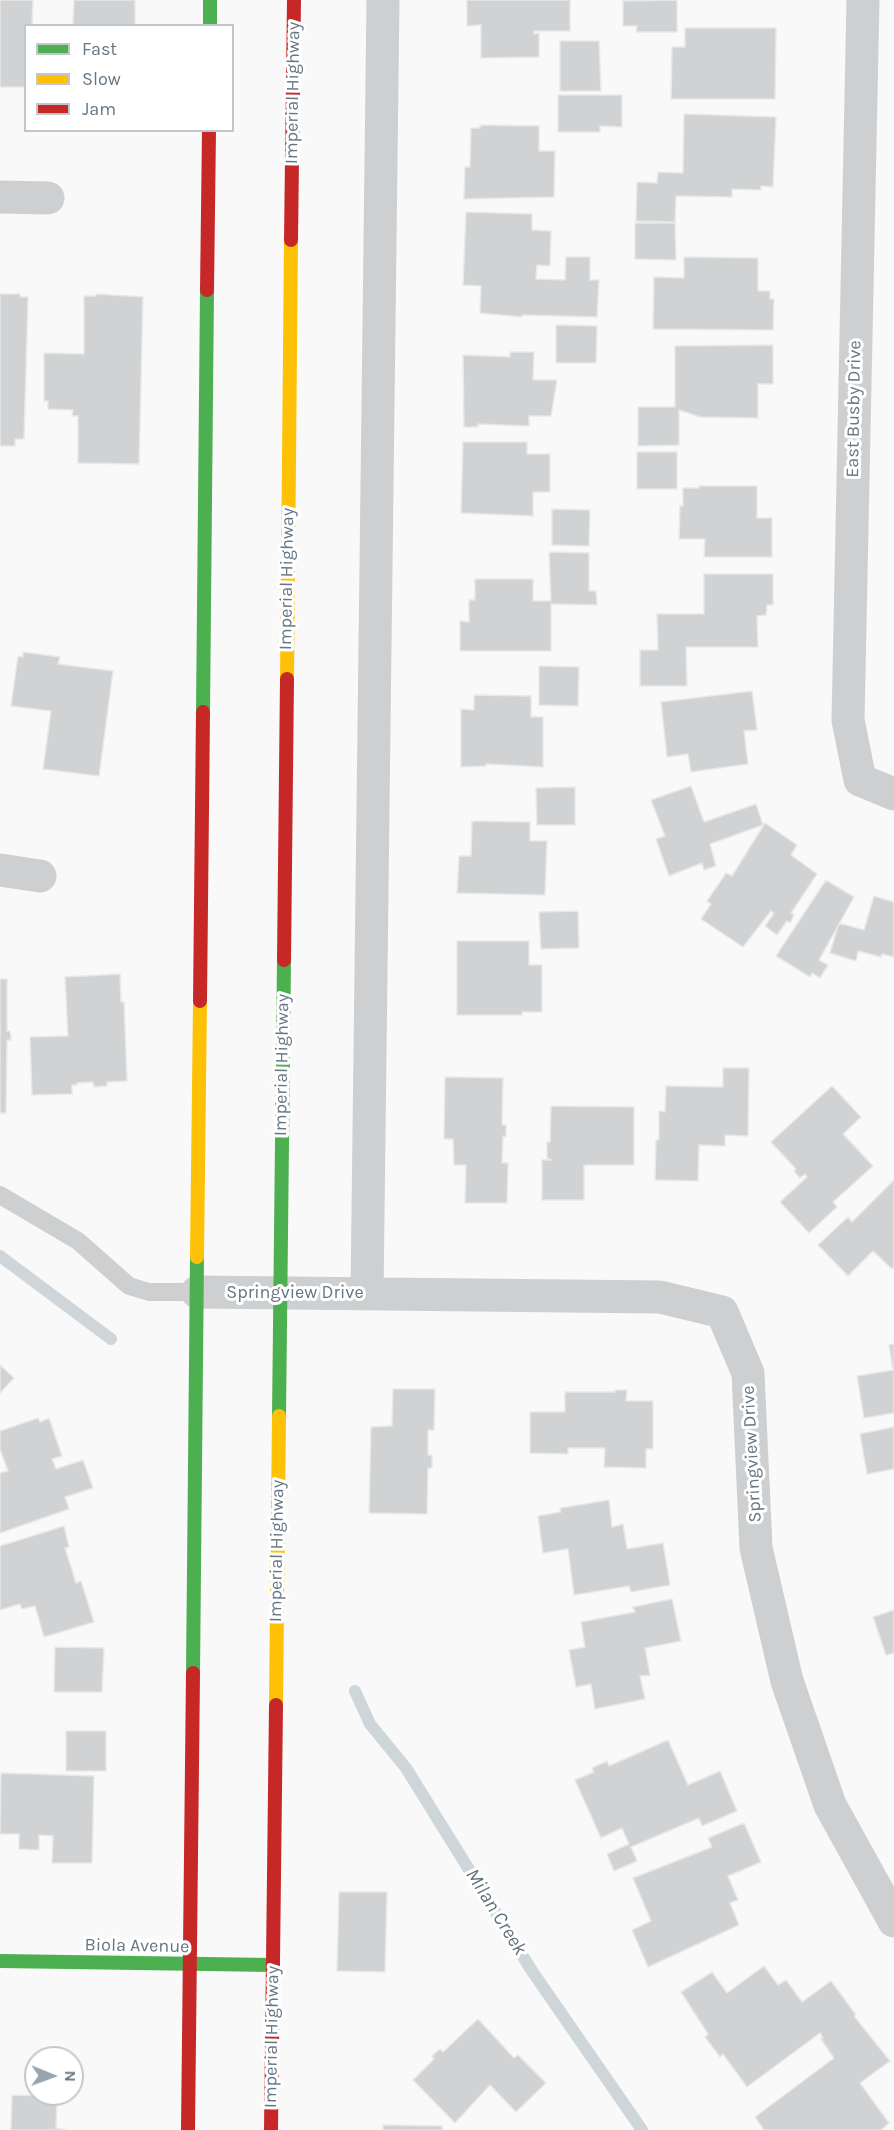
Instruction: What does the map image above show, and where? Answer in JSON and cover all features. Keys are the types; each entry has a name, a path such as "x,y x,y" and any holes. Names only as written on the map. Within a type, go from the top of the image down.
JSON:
{"main road":[{"path":"210,0 210,24"},
{"name":"Imperial Highway","path":"271,2130 294,0"},
{"path":"188,2130 209,132"},
{"name":"Biola Avenue","path":"0,1961 273,1965"}],"street":[{"path":"367,1293 383,0"},
{"name":"East Busby Drive","path":"863,0 848,720 860,780 894,794"},
{"path":"0,197 48,198"},
{"path":"0,870 40,876"},
{"name":"Springview Drive","path":"197,1292 660,1297 722,1312 748,1373 756,1548 787,1681 830,1805 894,1921"}],"lane":[{"path":"0,1195 78,1241 129,1286 150,1292 197,1292"}],"building":[{"path":"0,0 33,0 32,24 24,24 24,87 0,87"},
{"path":"74,0 135,0 135,24 73,24"},
{"path":"467,0 570,0 570,31 534,31 534,34 539,33 539,57 481,58 481,25 467,26"},
{"path":"677,0 677,32 636,32 637,26 623,26 623,1"},
{"path":"685,28 776,28 775,99 671,99 672,47 685,47"},
{"path":"560,41 599,41 601,91 560,91"},
{"path":"558,95 622,95 622,127 600,126 600,132 558,132"},
{"path":"684,114 776,117 773,187 761,186 761,190 732,189 732,197 676,196 675,222 636,221 637,182 657,183 658,172 683,173"},
{"path":"480,125 539,126 539,151 555,151 554,197 464,199 465,167 470,167 471,128 480,128"},
{"path":"466,212 532,214 532,230 551,231 550,266 537,265 536,279 565,280 566,257 590,257 590,280 599,280 597,317 522,315 522,317 480,313 481,286 463,285"},
{"path":"635,223 675,223 676,260 635,259"},
{"path":"684,257 758,258 758,291 770,291 770,299 774,299 773,330 653,329 654,277 684,278"},
{"path":"0,294 20,294 20,297 28,297 24,439 15,439 15,446 0,446"},
{"path":"96,294 143,297 139,464 78,463 78,416 72,416 73,410 48,409 48,401 44,401 44,353 84,354 84,296 96,296"},
{"path":"556,325 597,326 596,363 556,363"},
{"path":"773,345 773,384 758,384 758,418 700,417 679,410 679,445 638,446 638,407 675,407 675,346"},
{"path":"510,352 534,352 533,380 557,380 551,416 529,416 529,426 478,424 478,427 464,427 463,355 510,357"},
{"path":"463,442 527,442 527,454 550,454 550,492 533,492 533,516 461,513"},
{"path":"637,452 677,452 677,489 637,489"},
{"path":"699,486 757,486 757,518 772,518 772,557 704,557 705,539 679,539 683,488 699,488"},
{"path":"552,509 590,510 589,546 552,545"},
{"path":"549,552 589,553 589,591 596,591 597,605 551,604 551,651 460,651 460,621 469,622 469,600 475,600 475,579 533,579 533,601 551,601"},
{"path":"704,574 773,574 773,605 767,605 766,615 757,616 758,647 686,647 687,686 640,686 640,650 658,650 657,614 704,614"},
{"path":"23,652 60,657 58,664 113,671 99,776 43,769 51,711 11,706 18,656 23,657"},
{"path":"539,666 579,667 578,706 539,705"},
{"path":"752,691 757,730 744,731 748,764 691,772 688,754 667,757 661,702"},
{"path":"474,695 531,696 531,717 543,717 543,767 486,764 486,766 461,767 461,709 474,710"},
{"path":"691,786 704,822 756,804 763,825 710,844 716,866 704,870 702,863 669,876 656,839 665,836 651,800"},
{"path":"575,787 575,825 537,825 536,788"},
{"path":"472,821 530,822 530,841 547,841 545,895 457,893 459,856 471,856"},
{"path":"765,823 797,845 791,855 817,874 791,913 794,915 790,923 787,921 777,935 765,926 774,913 771,911 743,947 701,919 711,904 707,901 726,873 732,876"},
{"path":"826,880 854,897 819,960 828,965 820,978 812,973 810,977 776,956"},
{"path":"874,896 894,902 894,957 882,954 881,957 858,951 856,961 830,953 839,923 864,930"},
{"path":"578,911 579,948 541,949 539,912"},
{"path":"457,941 529,941 529,965 542,965 542,1012 522,1012 522,1015 457,1015"},
{"path":"120,974 121,1002 124,1002 127,1081 107,1082 107,1086 94,1087 93,1082 77,1083 77,1085 72,1085 72,1094 32,1095 30,1037 68,1036 65,977"},
{"path":"0,979 7,979 7,1031 10,1031 11,1040 7,1040 6,1113 0,1113"},
{"path":"723,1068 749,1068 748,1136 725,1135 725,1146 699,1145 698,1181 655,1180 659,1111 665,1112 666,1086 723,1087"},
{"path":"445,1077 503,1078 502,1125 506,1125 506,1137 503,1136 502,1163 508,1163 507,1203 465,1203 466,1165 454,1165 453,1139 444,1139"},
{"path":"832,1086 861,1117 843,1134 873,1166 833,1202 837,1207 809,1233 780,1202 807,1177 805,1174 800,1178 794,1171 796,1169 771,1142"},
{"path":"551,1106 634,1107 634,1165 584,1165 584,1200 542,1200 542,1160 551,1160 547,1158 547,1142 550,1142"},
{"path":"894,1180 894,1267 892,1269 873,1251 848,1276 818,1245 848,1217 852,1222"},
{"path":"894,1344 894,1413 864,1418 857,1376 893,1370 889,1345"},
{"path":"0,1365 14,1378 0,1393"},
{"path":"393,1389 435,1389 434,1430 428,1430 428,1455 432,1455 432,1468 428,1468 427,1514 369,1513 371,1427 392,1426"},
{"path":"615,1390 627,1390 626,1401 653,1401 653,1449 646,1449 646,1468 604,1467 605,1448 568,1448 568,1454 530,1453 530,1412 565,1412 565,1392 615,1392"},
{"path":"38,1418 40,1422 49,1418 62,1456 52,1459 56,1469 83,1460 93,1488 65,1497 69,1509 0,1533 0,1473 8,1471 0,1449 0,1431"},
{"path":"894,1427 894,1469 867,1474 860,1434"},
{"path":"609,1500 612,1527 623,1524 627,1549 663,1543 670,1585 631,1592 629,1586 574,1595 568,1549 543,1553 538,1516 561,1512 560,1508"},
{"path":"64,1526 69,1547 65,1548 76,1583 81,1581 94,1622 44,1637 35,1606 22,1609 20,1604 0,1610 0,1546"},
{"path":"672,1599 681,1641 645,1648 650,1675 640,1676 645,1699 595,1709 591,1684 576,1687 569,1650 585,1647 581,1622 635,1612 633,1607"},
{"path":"894,1610 894,1653 886,1655 873,1617"},
{"path":"55,1647 104,1648 102,1692 54,1692"},
{"path":"66,1731 106,1731 106,1771 66,1771"},
{"path":"668,1740 688,1785 720,1771 737,1811 702,1826 699,1818 631,1847 637,1861 614,1871 607,1854 629,1844 622,1828 601,1838 575,1780 594,1772 592,1768 607,1761 609,1766"},
{"path":"1,1773 94,1776 92,1863 52,1863 53,1836 39,1835 39,1850 19,1849 19,1834 0,1834"},
{"path":"744,1823 761,1862 728,1876 738,1900 730,1903 739,1925 648,1967 632,1930 651,1921 633,1878 712,1847 708,1838"},
{"path":"339,1892 387,1892 385,1972 337,1971"},
{"path":"764,1966 778,1985 786,1980 802,2002 831,1981 856,2015 854,2016 890,2061 860,2083 889,2123 881,2130 764,2130 755,2117 834,2058 821,2039 823,2038 820,2033 747,2087 723,2054 720,2057 705,2037 708,2034 681,1992 712,1972 727,1993"},
{"path":"478,2019 514,2058 518,2055 546,2083 516,2112 490,2085 455,2123 413,2080 434,2059 432,2056 440,2049 443,2052"},
{"path":"12,2095 24,2095 24,2106 57,2106 56,2128 66,2130 11,2130"},
{"path":"383,2125 442,2126 442,2130 383,2130"}],"waterway":[{"name":"Milan Creek","path":"0,1256 111,1339"},
{"name":"Milan Creek","path":"355,1691 370,1724 406,1768 532,1971 642,2130"}],"traffic: fast":[{"path":"210,0 210,24"},
{"path":"203,712 207,290"},
{"path":"279,1416 284,960"},
{"path":"193,1673 197,1257"},
{"path":"0,1961 273,1965"}],"traffic: slow":[{"path":"287,679 291,240"},
{"path":"197,1257 200,1001"},
{"path":"276,1705 279,1416"}],"traffic: jam":[{"path":"291,240 294,0"},
{"path":"207,290 209,132"},
{"path":"284,960 287,679"},
{"path":"200,1001 203,712"},
{"path":"188,2130 193,1673"},
{"path":"271,2130 276,1705"}]}
